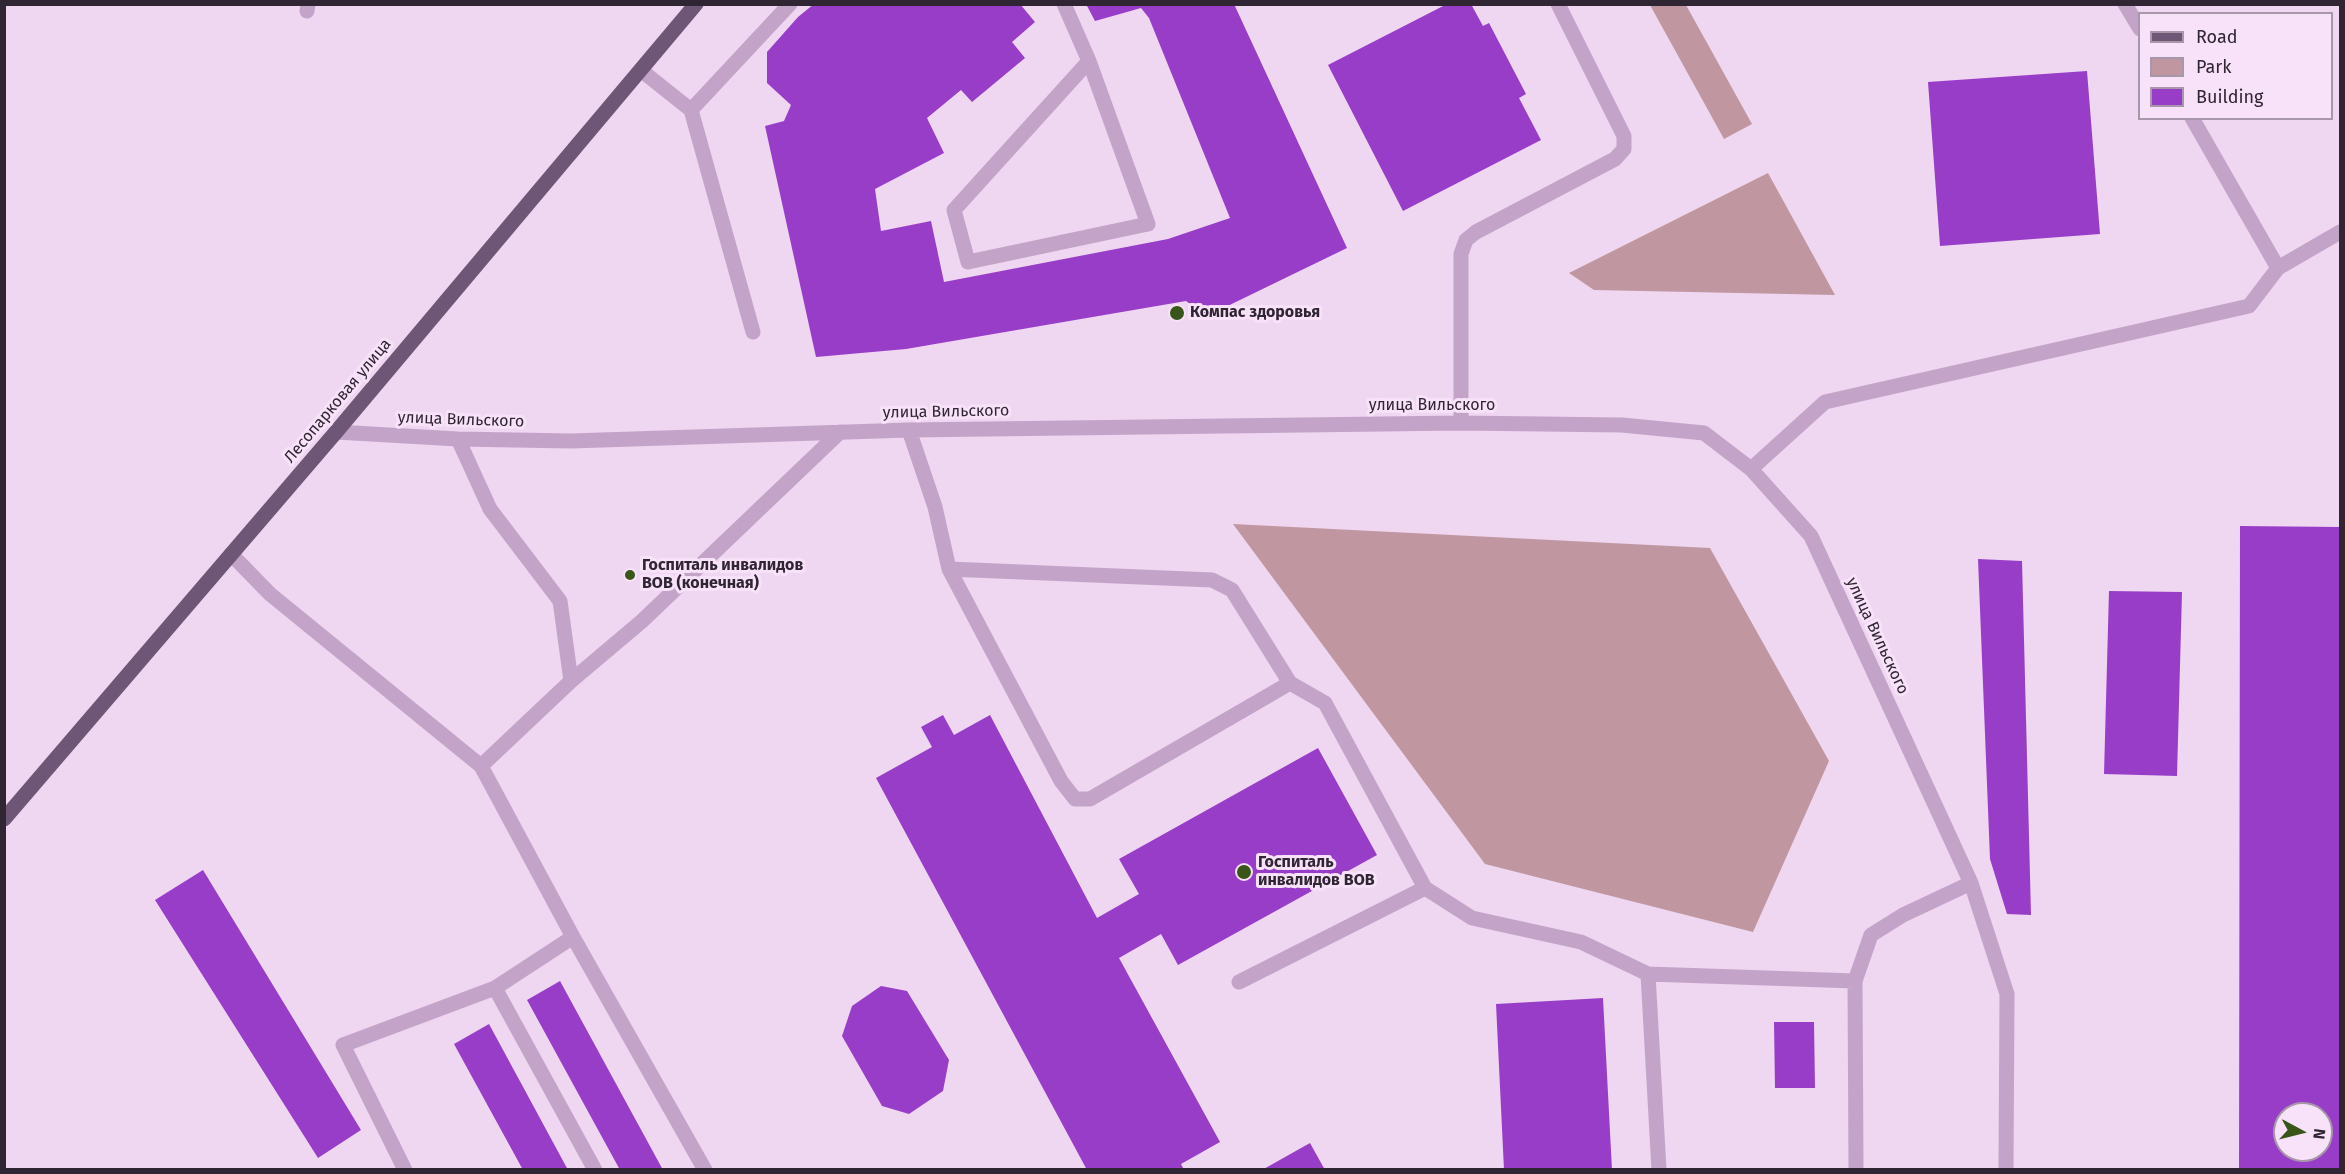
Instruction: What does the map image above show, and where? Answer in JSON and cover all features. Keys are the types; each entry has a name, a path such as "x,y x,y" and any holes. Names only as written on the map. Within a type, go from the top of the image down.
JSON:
{"main road":[{"name":"Лесопарковая улица","path":"4,819 336,432 642,71 696,4"}],"street":[{"path":"691,110 790,4"},
{"path":"1064,4 1089,61 1148,224 968,262 954,210 1089,61"},
{"path":"1461,423 1461,254 1466,240 1476,232 1615,159 1624,149 1624,136 1558,4"},
{"path":"2125,4 2138,27"},
{"path":"642,71 691,110 753,332"},
{"path":"2193,120 2278,267"},
{"path":"1751,469 1825,402 2250,306 2278,267 2340,232"},
{"name":"улица Вильского","path":"336,432 458,439 571,441 909,430 1461,423 1622,425 1704,433 1751,469 1811,536 1971,883 2007,994 2006,1170"},
{"path":"909,430 935,507 949,569 1060,781 1075,799 1090,799 1290,683"},
{"path":"481,766 571,681 642,621 840,432"},
{"path":"458,439 489,508 561,601 571,681"},
{"path":"231,555 270,594 481,766 573,937 705,1170"},
{"path":"949,569 1212,580 1232,590 1290,683 1325,703 1425,888 1472,918 1581,942 1648,974 1855,981"},
{"path":"1856,1170 1855,981 1871,935 1903,915 1971,883"},
{"path":"1239,982 1425,888"},
{"path":"405,1170 343,1045 495,988 573,937"},
{"path":"1648,974 1659,1170"},
{"path":"495,988 595,1170"}],"green space":[{"path":"1650,5 1686,5 1752,124 1724,139"},
{"path":"1768,173 1835,295 1594,290 1569,273"},
{"path":"1233,524 1710,548 1829,761 1753,932 1485,864"}],"building":[{"path":"814,4 1020,4 1035,22 1012,42 1025,58 972,102 961,90 927,118 944,153 875,189 881,231 931,221 944,282 1168,239 1230,218 1149,18 1141,8 1095,21 1086,4 1234,4 1347,248 1207,316 1186,301 906,349 816,357 765,126 784,121 791,105 767,83 767,52 798,17"},
{"path":"1447,4 1471,4 1483,26 1489,23 1526,94 1519,98 1541,140 1403,211 1328,65"},
{"path":"2087,71 2100,234 1940,246 1928,82"},
{"path":"2240,526 2340,527 2340,1170 2239,1170"},
{"path":"1978,559 2022,561 2031,915 2007,914 1990,859"},
{"path":"2109,591 2182,592 2177,776 2104,774"},
{"path":"943,715 954,735 990,715 1097,918 1139,894 1119,859 1318,748 1377,855 1178,965 1161,934 1119,958 1220,1142 1181,1164 1184,1170 1087,1170 876,778 932,747 921,727"},
{"path":"203,870 361,1130 318,1158 155,900"},
{"path":"560,981 663,1170 620,1170 527,1000"},
{"path":"881,986 907,991 949,1060 943,1091 909,1114 882,1106 842,1036 852,1006"},
{"path":"1603,998 1612,1170 1504,1170 1496,1004"},
{"path":"1774,1022 1814,1022 1815,1088 1775,1088"},
{"path":"489,1024 568,1170 523,1170 454,1044"},
{"path":"1310,1143 1325,1170 1262,1170"}],"place":[{"name":"Компас здоровья","path":"1177,313"},
{"name":"Госпиталь инвалидов ВОВ (конечная)","path":"630,575"},
{"name":"Госпиталь инвалидов ВОВ","path":"1244,872"}]}
